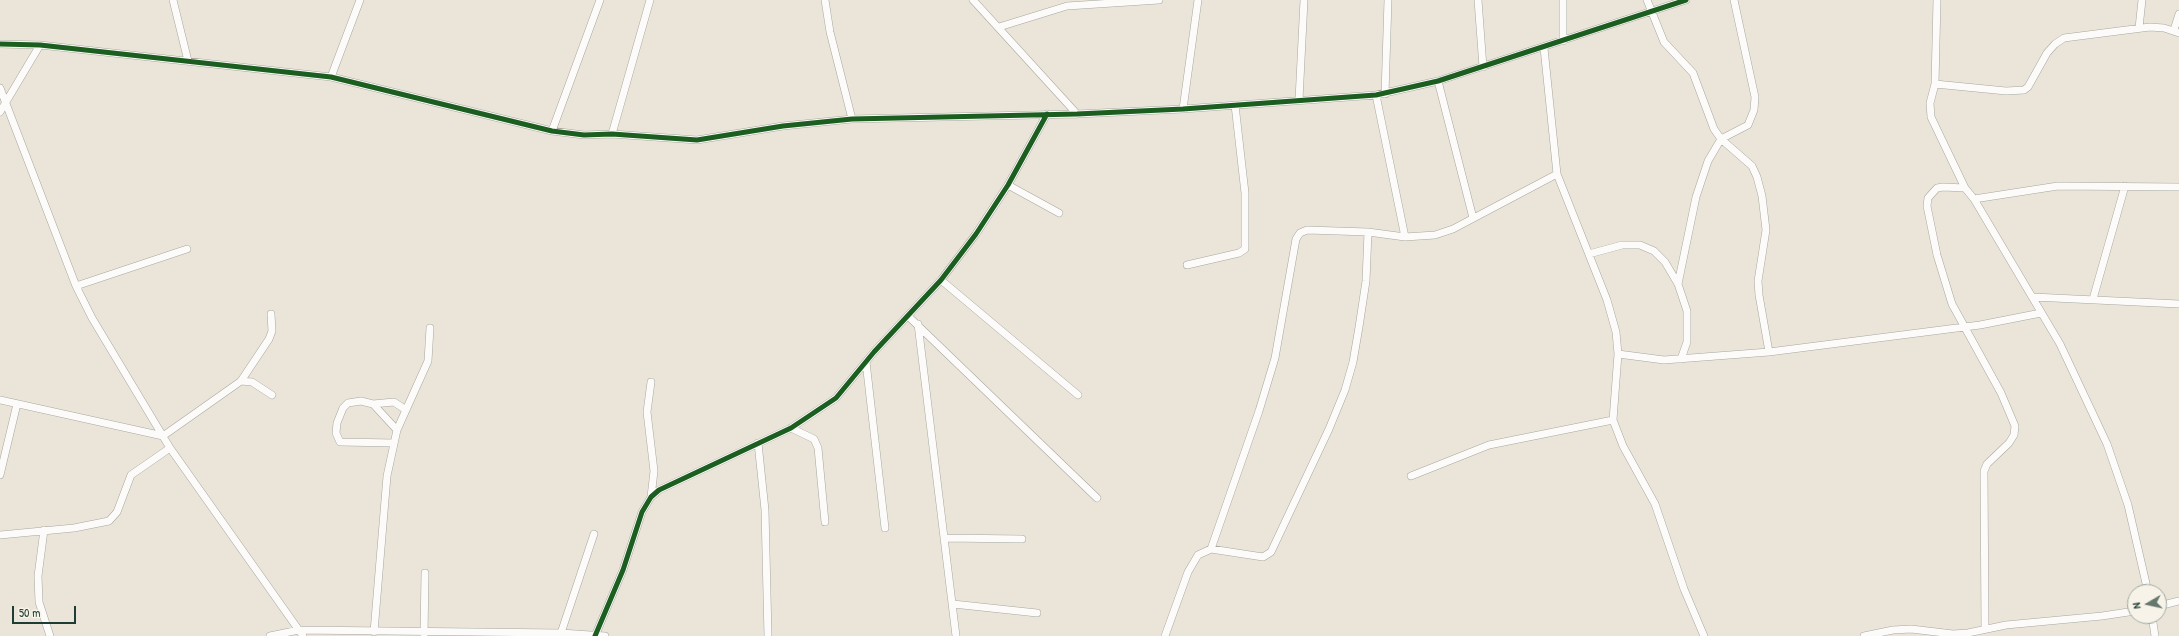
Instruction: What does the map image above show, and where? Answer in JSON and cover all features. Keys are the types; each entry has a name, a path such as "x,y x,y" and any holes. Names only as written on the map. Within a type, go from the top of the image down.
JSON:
{"street":[{"path":"172,0 188,61"},
{"path":"331,77 360,0"},
{"path":"552,131 600,0"},
{"path":"612,134 650,0"},
{"path":"825,0 830,32 852,119"},
{"path":"973,0 1077,114"},
{"path":"999,27 1067,3 1159,0"},
{"path":"1183,109 1198,0"},
{"path":"1299,100 1304,0"},
{"path":"1384,94 1388,0"},
{"path":"1478,0 1483,66"},
{"path":"1563,0 1563,41"},
{"path":"1648,0 1664,42 1693,73 1714,129 1721,140 1752,166 1762,196 1766,230 1758,281 1769,352"},
{"path":"0,44 40,45 331,77 552,131 584,135 612,134 697,140 783,126 852,119 1077,114 1183,109 1376,96 1438,82 1686,0"},
{"path":"1678,284 1696,196 1708,161 1721,140 1748,125 1754,110 1755,97 1734,0"},
{"path":"1937,0 1935,84 1930,103 1931,117 1965,188 1974,199 2033,297 2067,358 2107,444 2128,505 2146,584"},
{"path":"2139,28 2142,0"},
{"path":"1935,84 2006,92 2024,90 2028,87 2048,52 2055,44 2064,38 2139,28 2164,28 2176,32 2179,14"},
{"path":"0,112 40,45"},
{"path":"1544,48 1557,174 1613,317 1618,354 1613,420 1623,446 1655,504 1684,589 1704,636"},
{"path":"1438,82 1473,218"},
{"path":"0,88 6,100 76,286 112,353 170,448 301,633"},
{"path":"1376,96 1405,238"},
{"path":"1187,265 1239,253 1245,249 1245,193 1236,105"},
{"path":"595,635 623,570 642,512 651,497 659,490 791,428 836,398 866,362 941,280 976,234 1008,185 1047,114"},
{"path":"1211,549 1259,411 1274,358 1296,239 1300,233 1307,230 1368,232 1405,238 1435,235 1453,229 1557,174"},
{"path":"1008,185 1059,213"},
{"path":"1974,199 2058,186 2179,187"},
{"path":"2092,299 2125,186"},
{"path":"1965,188 1937,188 1928,198 1927,206 1929,223 1944,282 1964,328 2001,394 2015,426 2014,435 2009,443 1987,464 1984,472 1985,629"},
{"path":"1165,636 1194,560 1204,551 1211,549 1263,557 1272,552 1329,429 1345,390 1353,362 1366,281 1368,232"},
{"path":"1589,254 1622,245 1640,245 1654,251 1665,262 1684,297 1688,325 1687,342 1681,359"},
{"path":"76,286 187,249"},
{"path":"941,280 1078,394"},
{"path":"2033,297 2179,304"},
{"path":"1618,354 1664,360 1769,352 1964,328 2041,313"},
{"path":"0,400 163,436 241,381 269,339 272,330 271,314"},
{"path":"908,316 1097,498"},
{"path":"918,324 956,636"},
{"path":"374,632 387,476 397,430 428,361 430,328"},
{"path":"866,362 885,528"},
{"path":"241,381 252,382 272,395"},
{"path":"651,382 647,412 654,471 651,497"},
{"path":"394,443 345,444 337,438 337,423 343,408 348,403 361,400 373,404 394,402 406,410"},
{"path":"0,475 17,404"},
{"path":"373,404 397,430"},
{"path":"1410,476 1489,445 1613,420"},
{"path":"791,428 814,439 818,448 825,522"},
{"path":"758,443 765,510 768,636"},
{"path":"0,535 109,521 118,512 131,475 170,448"},
{"path":"44,530 38,576 39,602 50,636"},
{"path":"561,633 594,534"},
{"path":"945,538 1022,539"},
{"path":"424,634 425,573"},
{"path":"2167,604 2179,601"},
{"path":"953,604 1037,613"},
{"path":"1864,636 1911,629 1953,634 2127,612"},
{"path":"2153,624 2155,636"},
{"path":"270,636 301,633 348,634 374,632 424,634 561,633 605,636"}],"cycle path":[{"path":"0,44 40,45 331,77 552,131 584,135 612,134 697,140 783,126 852,119 1077,114 1183,109 1376,95 1438,81 1686,0"},
{"path":"595,636 623,570 642,512 651,497 659,490 791,428 836,398 874,352 941,280 976,234 1008,185 1047,114"}]}
